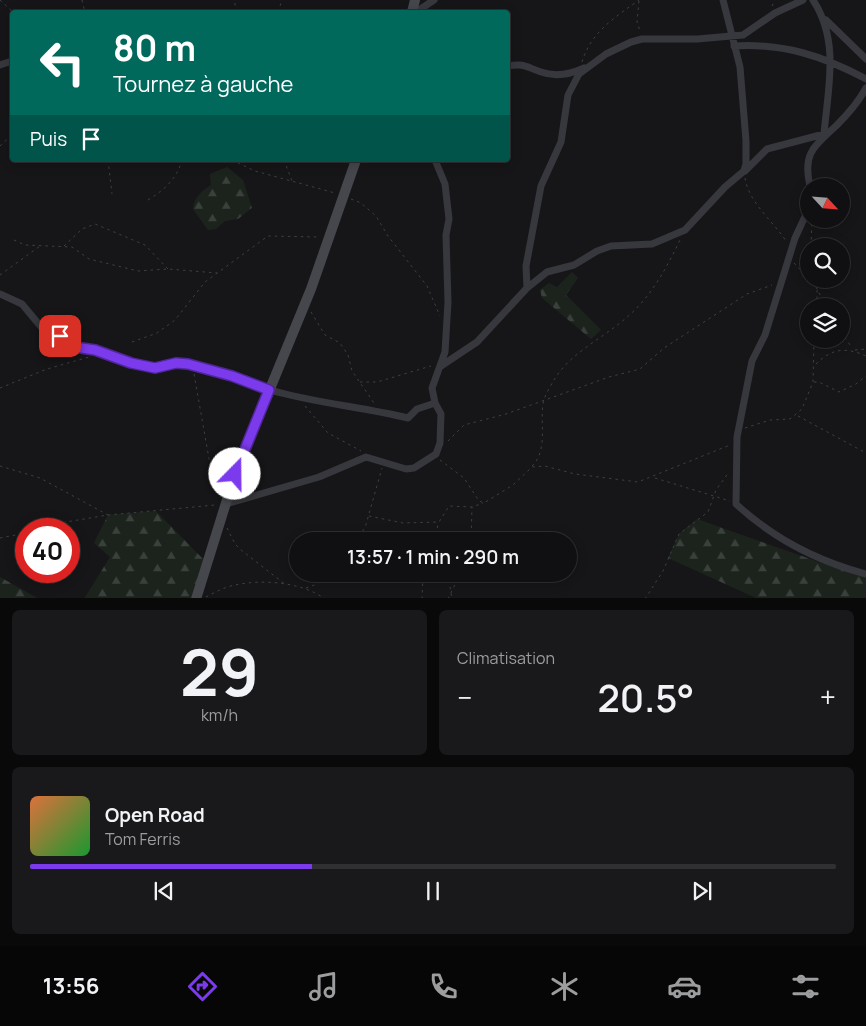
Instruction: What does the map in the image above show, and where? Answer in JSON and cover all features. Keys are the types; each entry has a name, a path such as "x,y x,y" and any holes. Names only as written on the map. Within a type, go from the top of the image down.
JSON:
{"street":[{"path":"419,10 434,0"},
{"path":"723,0 733,37 742,88 746,148 744,171"},
{"path":"510,66 523,64 542,72 561,74 587,67 614,50 642,39 661,41 743,35 775,13 803,0"},
{"path":"813,0 824,18 866,59"},
{"path":"824,18 832,61 824,134"},
{"path":"734,46 772,46 791,49 832,61 866,79"},
{"path":"527,288 526,266 541,186 561,142 568,95 573,83 587,67"},
{"path":"807,178 806,174 814,145 840,121 866,88"},
{"path":"441,366 477,342 527,288 547,272 574,265 597,251 611,246 652,244 685,230 725,187 767,149 824,134"},
{"path":"196,598 226,504 269,390 305,303 355,162"},
{"path":"226,504 319,476 366,457 406,469 414,468 434,457 440,443 441,414 434,403 432,388 441,366 446,324 448,202 445,184 436,162"},
{"path":"800,228 791,248 765,335 752,361 738,433 736,504 766,529 797,548 833,566 866,574"},
{"path":"0,294 22,304 42,328 62,338 68,346 102,353 155,368 176,363 192,366 232,376 269,390 342,407 380,411 408,418 417,408 434,403"}],"path":[{"path":"0,0 11,10"},
{"path":"639,0 638,22 642,39"},
{"path":"579,70 588,44 593,38 619,14 639,0"},
{"path":"0,146 10,137"},
{"path":"108,162 112,194"},
{"path":"148,200 165,189 179,171 181,162"},
{"path":"236,162 255,171 342,195 361,203 376,216 388,236 427,286 439,315 446,324"},
{"path":"285,162 292,182"},
{"path":"744,171 746,184 758,206 791,248 793,260 800,271"},
{"path":"64,246 82,230 96,224 145,245 168,270"},
{"path":"437,532 439,522 449,506 472,507 484,503 513,485 537,462 541,448 543,401 566,363 607,334 641,305 654,289 685,230"},
{"path":"132,342 157,333 175,320 194,294 218,273 268,236 328,238"},
{"path":"14,240 25,245 72,248 89,259 130,270 218,273"},
{"path":"0,275 41,245"},
{"path":"440,443 449,441 464,425 543,401 609,377 640,369 664,348 747,294 781,283"},
{"path":"305,303 325,335 340,344 348,355 352,372 380,411"},
{"path":"850,347 852,350 866,356"},
{"path":"532,467 545,466 575,474 626,482 638,482 654,478 670,468 689,464 722,449 738,433 770,420 790,419 797,415 802,409 813,382 814,348"},
{"path":"815,365 830,352 866,349"},
{"path":"0,388 47,369 102,353"},
{"path":"80,520 108,515 226,504 211,470 192,366"},
{"path":"359,382 377,382 428,366 441,366"},
{"path":"813,382 819,382 839,392 856,384 866,376"},
{"path":"296,396 328,433 358,448 366,457"},
{"path":"797,415 866,454"},
{"path":"434,457 459,473 479,501 484,503"},
{"path":"645,598 663,570 679,534 708,512 716,490 736,462"},
{"path":"364,532 384,463"},
{"path":"0,466 40,478 108,515"},
{"path":"654,478 736,504"},
{"path":"471,532 472,507"},
{"path":"369,516 404,523 439,522"},
{"path":"231,535 241,550 287,585"},
{"path":"0,538 15,536"},
{"path":"305,588 319,582"},
{"path":"422,582 422,598"},
{"path":"449,582 452,598"},
{"path":"448,598 456,582"},
{"path":"204,598 235,584 264,583 305,588 325,598"}],"green space":[{"path":"227,167 243,180 252,208 238,219 225,221 216,229 208,230 193,209 195,201 211,185 210,174"},
{"path":"572,272 578,278 566,295 601,330 591,339 542,298 540,290 549,283 557,287"},
{"path":"156,511 203,559 193,598 85,598 110,557 94,543 108,515"},
{"path":"697,519 833,567 866,576 866,598 756,598 668,558 679,534"},
{"path":"0,577 37,598 0,598"}],"route":[{"path":"60,336 68,346 95,350 131,363 155,368 184,363 251,382 269,390 235,474"}]}
